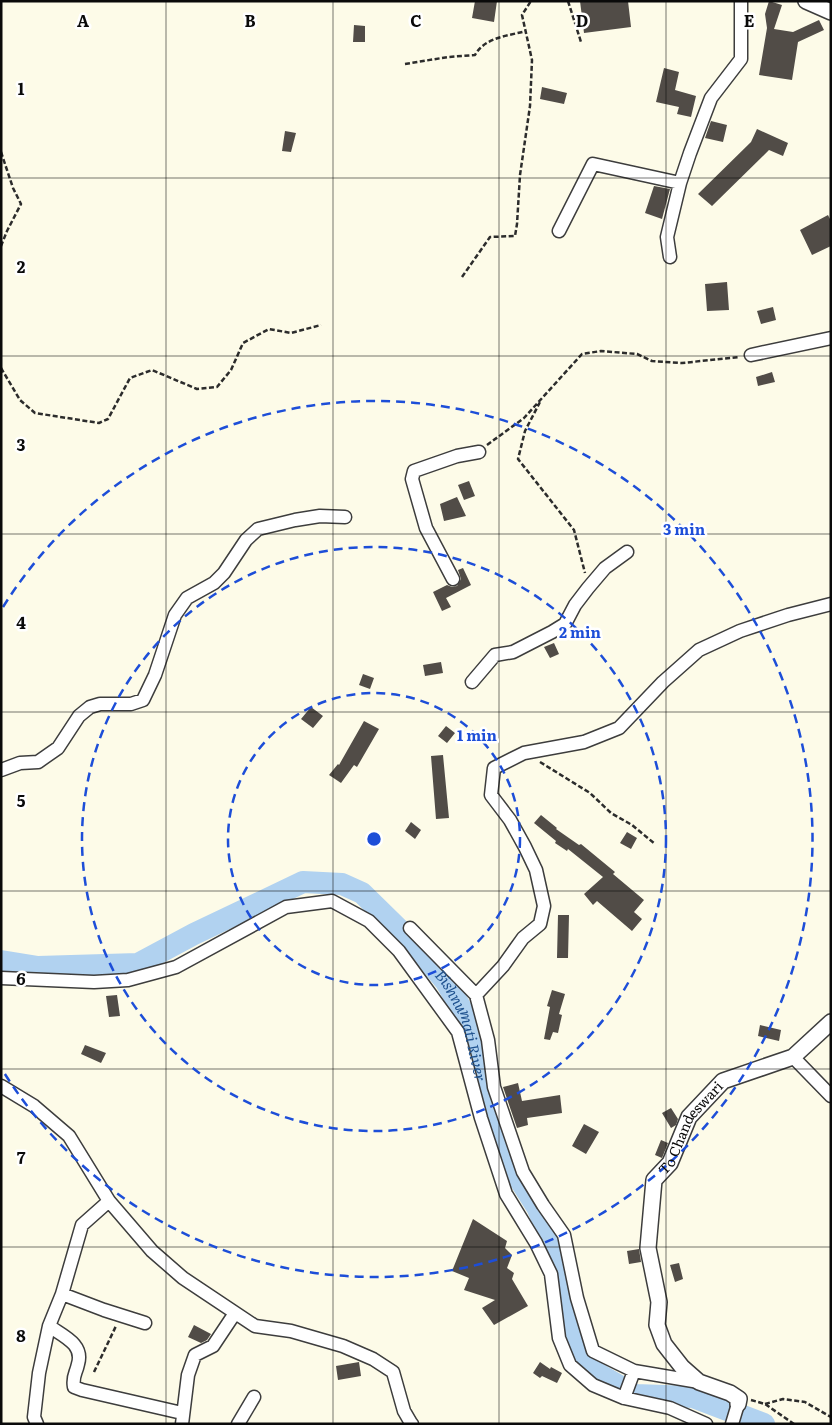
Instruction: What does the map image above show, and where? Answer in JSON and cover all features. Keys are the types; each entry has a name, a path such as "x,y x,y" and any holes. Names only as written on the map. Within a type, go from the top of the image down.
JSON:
{"street":[{"path":"670,257 667,237 680,182 711,98 741,59 741,1"},
{"path":"806,1 831,12"},
{"path":"559,231 593,164 680,182"},
{"path":"751,355 831,338"},
{"path":"453,579 426,528 412,480 414,472 457,456 479,452"},
{"path":"1,770 20,763 38,762 58,748 79,716 90,707 100,704 131,704 143,700 156,675 175,615 187,598 214,583 224,573 246,540 258,529 320,516 346,517"},
{"path":"472,682 495,655 513,652 564,624 575,605 605,568 627,552"},
{"path":"476,995 503,966 522,938 540,924 544,906 536,870 510,820 491,795 494,768 524,753 584,742 619,728 663,682 698,650 740,631 788,615 831,604"},
{"path":"1,978 94,982 128,980 176,966 286,907 332,901 369,921 399,951 458,1032 481,1118 506,1194 536,1243 551,1274 558,1338 570,1365 593,1385 624,1398 670,1408 706,1424"},
{"path":"410,928 476,995 488,1040 494,1087 523,1172 543,1206 564,1235 577,1298 593,1351 634,1371 699,1382"},
{"name":"To Chandeswari","path":"739,1401 730,1393 699,1382 682,1367 664,1344 657,1325 659,1302 648,1248 654,1180 670,1163 688,1117 723,1081 793,1058 831,1022"},
{"path":"793,1058 831,1096"},
{"path":"1,1086 34,1106 69,1136 109,1201 152,1251 183,1278 254,1326 291,1332 343,1346 373,1359 393,1372 404,1410 412,1424"},
{"path":"37,1424 34,1417 39,1373 49,1326 62,1294 82,1225 109,1201"},
{"path":"62,1294 144,1323"},
{"path":"49,1326 74,1344 78,1350 79,1362 73,1379 74,1387 182,1418 188,1375 195,1355 214,1346 235,1313"},
{"path":"624,1398 634,1371"},
{"path":"238,1424 254,1397"},
{"path":"732,1424 739,1401"}],"path":[{"path":"462,277 490,237 515,236 520,175 530,106 532,60 522,15 531,1"},
{"path":"568,1 581,42"},
{"path":"405,64 475,55 479,47 493,40 526,31"},
{"path":"1,152 13,188 21,204 1,246"},
{"path":"1,368 20,400 35,413 99,423 108,419 130,378 152,370 197,389 217,387 230,370 243,342 269,329 291,333 321,325"},
{"path":"479,452 524,418 582,354 601,351 637,354 652,361 682,363 729,360 751,355"},
{"path":"542,398 525,431 518,459 574,530 588,588"},
{"path":"524,753 554,769 590,793 610,813 632,826 655,844"},
{"path":"94,1372 121,1316"},
{"path":"739,1401 765,1404 783,1398 805,1402 831,1417"},
{"path":"765,1404 794,1424"}],"building":[{"path":"475,1 497,1 494,22 472,18"},
{"path":"580,1 628,1 631,27 584,33"},
{"path":"769,1 782,5 774,29 793,32 819,20 824,30 798,42 792,80 759,75 767,28 765,14"},
{"path":"354,25 365,26 365,42 353,42"},
{"path":"664,68 679,72 675,90 696,96 691,117 677,114 679,107 656,102"},
{"path":"542,87 567,93 564,104 540,99"},
{"path":"711,121 727,125 723,142 705,138"},
{"path":"757,129 788,143 783,156 769,150 712,206 698,194 751,142"},
{"path":"285,131 296,133 291,152 282,151"},
{"path":"654,186 670,189 662,219 645,213"},
{"path":"828,215 831,221 831,246 812,255 800,230"},
{"path":"727,282 729,310 707,311 705,284"},
{"path":"773,307 776,320 761,324 757,311"},
{"path":"772,372 775,382 758,386 756,377"},
{"path":"469,481 475,496 464,500 458,485"},
{"path":"457,497 466,516 444,521 440,504"},
{"path":"463,568 471,585 446,598 451,607 442,611 433,592 447,585 457,586 461,579 458,570"},
{"path":"554,643 559,654 550,658 544,647"},
{"path":"441,662 443,673 425,676 423,665"},
{"path":"363,674 374,678 370,689 359,685"},
{"path":"311,707 323,716 313,728 301,719"},
{"path":"364,721 379,729 357,767 354,765 341,783 329,775 339,765"},
{"path":"446,726 455,733 447,743 438,736"},
{"path":"443,755 449,818 436,819 431,756"},
{"path":"541,815 556,829 579,845 581,844 615,872 613,874 644,900 634,912 642,919 632,931 597,901 593,905 584,894 603,877 568,849 567,851 555,843 556,841 534,823"},
{"path":"411,822 421,830 415,839 405,831"},
{"path":"627,832 637,838 631,849 620,843"},
{"path":"558,915 569,915 568,958 557,958"},
{"path":"552,990 565,994 559,1014 562,1015 558,1033 553,1032 550,1040 544,1039 550,1007 547,1006"},
{"path":"117,995 120,1016 109,1017 106,996"},
{"path":"760,1025 781,1030 779,1041 758,1036"},
{"path":"85,1045 106,1053 101,1063 81,1054"},
{"path":"518,1083 522,1101 560,1095 562,1113 527,1118 528,1125 517,1128 503,1087"},
{"path":"671,1108 678,1119 676,1125 671,1128 662,1113"},
{"path":"584,1124 599,1132 586,1154 572,1146"},
{"path":"661,1140 668,1143 662,1158 655,1155"},
{"path":"473,1219 507,1241 505,1248 512,1255 507,1268 514,1273 512,1279 528,1306 494,1325 482,1308 495,1300 464,1290 469,1278 452,1271"},
{"path":"639,1249 641,1262 629,1264 627,1251"},
{"path":"679,1263 683,1279 675,1282 670,1265"},
{"path":"194,1325 211,1334 207,1340 201,1343 188,1337"},
{"path":"359,1362 361,1376 338,1380 336,1366"},
{"path":"540,1362 550,1369 551,1367 562,1373 557,1383 542,1376 540,1378 533,1373"}],"waterway":[{"name":"Bishnumati River","path":"1,961 38,967 138,964 194,934 303,882 342,884 362,893 413,943 446,982 466,1017 481,1084 506,1158 537,1207 552,1242 582,1351 595,1372 635,1395 693,1397 764,1424"}]}
